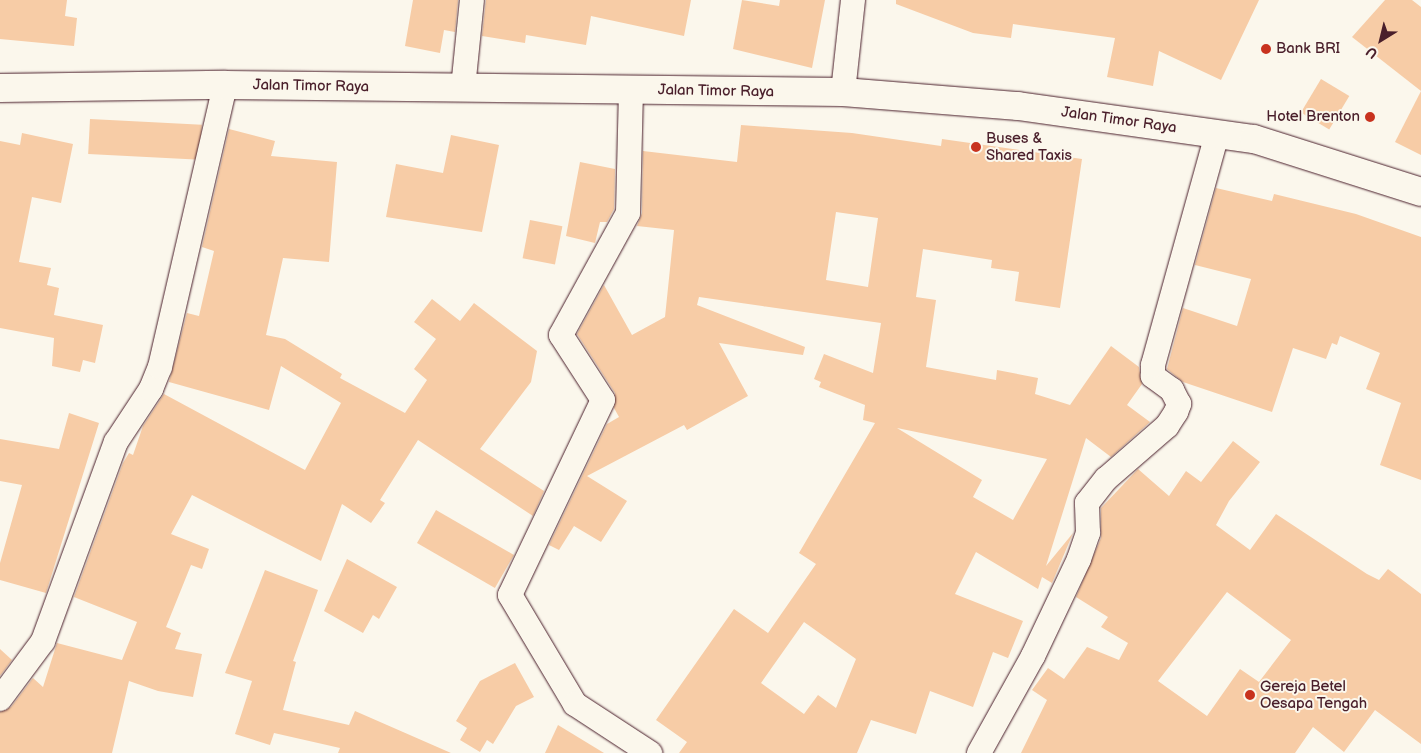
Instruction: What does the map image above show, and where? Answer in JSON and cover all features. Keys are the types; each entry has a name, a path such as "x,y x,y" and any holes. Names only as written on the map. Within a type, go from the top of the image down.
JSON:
{"highway":[{"name":"Jalan Timor Raya","path":"0,88 225,86 843,92 1018,106 1254,139 1421,192"}],"street":[{"path":"463,88 472,0"},
{"path":"843,92 853,0"},
{"path":"0,699 43,641 116,442 151,388 160,367 225,86"},
{"path":"631,90 628,214 561,335 603,400 510,594 575,704 650,753"},
{"path":"979,753 1034,656 1079,559 1088,533 1087,503 1106,479 1167,426 1176,412 1179,404 1172,390 1153,376 1153,365 1217,134"}],"building":[{"path":"0,0 67,0 65,16 77,18 74,46 0,39"},
{"path":"413,0 458,0 455,32 444,30 440,53 405,46"},
{"path":"486,0 691,0 684,36 591,16 586,45 526,35 525,43 482,36"},
{"path":"742,0 779,6 780,0 825,0 812,68 733,49"},
{"path":"896,0 1259,0 1221,80 1159,51 1153,86 1107,77 1115,38 1013,24 1011,38 973,33 896,4"},
{"path":"1385,0 1412,0 1421,7 1421,91 1352,37"},
{"path":"1321,79 1349,96 1329,129 1301,112"},
{"path":"1421,91 1421,155 1395,142"},
{"path":"90,119 202,125 200,160 88,154"},
{"path":"741,125 852,133 941,146 942,139 1082,159 1060,308 1015,301 1019,272 991,268 992,260 923,249 916,297 936,300 926,367 996,380 997,370 1038,378 1035,394 1070,405 1111,346 1139,367 1142,384 1127,405 1150,422 1111,457 1086,438 1046,566 1073,533 1052,583 1042,577 1038,589 976,552 955,594 1023,621 1008,658 993,652 973,707 930,691 916,734 871,720 857,753 679,753 687,742 656,720 734,609 768,633 816,564 799,553 875,423 863,420 865,405 819,387 821,382 814,379 824,354 873,373 881,323 699,297 697,305 805,347 803,355 719,343 748,396 687,430 684,425 587,476 627,501 601,542 574,526 559,550 549,545 607,424 619,417 614,408 615,393 577,334 604,285 632,335 665,317 674,230 637,226 642,213 643,151 737,162","holes":["836,212 878,218 868,287 826,280","897,428 1047,459 1013,520 973,497 982,480","804,622 856,659 836,708 818,695 804,714 761,683"]},
{"path":"229,129 275,141 271,156 337,162 329,262 283,258 266,335 285,339 342,374 340,378 405,413 427,380 414,369 436,339 414,322 432,299 460,321 474,303 537,351 531,382 480,449 544,491 533,516 418,440 380,500 385,503 371,523 342,504 321,561 192,495 171,534 209,549 202,569 191,565 166,627 181,633 175,649 202,654 193,697 158,691 129,681 112,753 0,753 0,712 11,707 33,678 43,687 57,643 122,660 137,622 74,597 123,463 129,453 133,455 143,426 164,394 305,470 341,403 281,366 269,410 169,382 187,313 199,316 214,251 202,247"},
{"path":"22,133 73,144 61,203 32,197 19,262 51,268 47,285 59,288 54,315 103,325 95,363 83,360 80,372 52,366 54,338 0,328 0,141 20,145"},
{"path":"451,135 499,145 482,232 386,217 396,164 443,173"},
{"path":"580,162 615,169 614,209 607,222 600,222 595,243 566,236"},
{"path":"1216,188 1272,201 1274,194 1356,214 1421,237 1421,480 1380,465 1401,403 1366,389 1380,353 1340,336 1337,345 1332,343 1326,359 1293,348 1272,412 1183,382 1167,369 1183,308 1237,326 1251,279 1195,265"},
{"path":"530,220 562,226 555,265 523,258"},
{"path":"69,413 99,423 46,593 0,580 0,563 22,485 0,481 0,439 59,449"},
{"path":"1233,441 1260,462 1229,501 1216,525 1250,550 1276,514 1367,574 1379,580 1388,569 1421,594 1421,744 1375,710 1344,752 1313,727 1295,753 1021,753 1047,700 1032,690 1048,668 1064,679 1087,647 1119,660 1128,643 1101,627 1108,617 1076,597 1101,538 1101,508 1138,469 1169,496 1186,471 1201,482","holes":["1227,592 1291,640 1259,682 1240,669 1207,716 1158,681"]},
{"path":"436,510 514,555 495,588 417,543"},
{"path":"347,559 397,587 379,619 373,615 363,633 324,611"},
{"path":"265,570 318,590 293,661 296,662 283,710 349,725 355,711 451,753 338,753 340,748 274,733 270,745 235,734 252,681 225,673"},
{"path":"0,649 12,660 0,676"},
{"path":"515,663 534,697 516,706 493,744 487,740 480,752 460,740 467,728 456,721 480,681"},
{"path":"558,725 604,753 545,753"}],"place":[{"name":"Bank BRI","path":"1266,49"},
{"name":"Hotel Brenton","path":"1370,117"},
{"name":"Buses & Shared Taxis","path":"976,147"},
{"name":"Gereja Betel Oesapa Tengah","path":"1250,695"}]}
